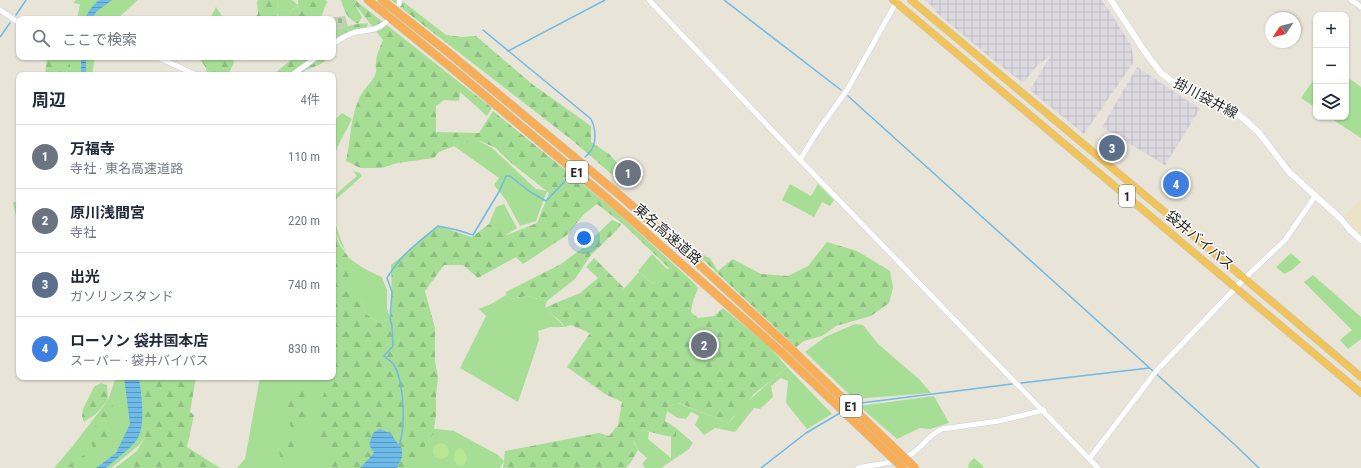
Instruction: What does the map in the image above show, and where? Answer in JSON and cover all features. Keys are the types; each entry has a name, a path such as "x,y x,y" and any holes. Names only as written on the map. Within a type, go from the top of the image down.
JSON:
{"highway":[{"name":"東名高速道路","path":"368,0 459,74 673,255 780,351 903,468"},
{"name":"東名高速道路","path":"382,0 455,58 681,248 787,345 916,468"},
{"name":"袋井バイパス","path":"911,0 1149,200 1245,278 1361,377"},
{"name":"袋井バイパス","path":"896,1 1361,392"}],"main road":[{"name":"掛川袋井線","path":"1110,0 1144,52 1162,73 1180,87 1231,109 1239,115 1260,134 1290,172 1316,195 1361,240"}],"street":[{"path":"649,0 800,160 988,355 1044,410 1098,468"},
{"path":"1351,0 1361,6"},
{"path":"800,160 817,132 847,90 896,1"},
{"path":"0,10 16,21"},
{"path":"336,42 346,35 355,32 376,30 386,22"},
{"path":"164,60 190,72"},
{"path":"296,72 312,60"},
{"path":"1090,458 1155,374 1245,278 1284,240 1316,195"},
{"path":"858,468 899,460 908,456 929,437 942,429 999,421 1044,410"}],"shaded area":[{"path":"924,0 1102,0 1131,45 1133,63 1084,134 1030,90 1051,55 1037,66 1023,83 937,13 932,6"},
{"path":"1137,67 1200,109 1165,165 1102,127"},
{"path":"1361,199 1361,241 1341,219"}],"green space":[{"path":"76,0 138,0 120,16 78,16 80,4 73,3"},
{"path":"258,0 278,0 277,16 256,16 258,14"},
{"path":"278,0 292,0 298,5 289,12 298,6 300,11 297,16 281,16 277,14"},
{"path":"298,0 326,0 327,2 321,16 297,16 300,11 298,6 288,14 298,5"},
{"path":"341,0 355,0 492,108 487,116 460,92 459,101 444,100 436,106 436,132 479,133 493,111 613,209 694,283 698,288 691,312 698,318 714,316 723,308 770,347 787,367 754,394 743,409 733,417 729,423 679,403 668,406 665,421 676,428 676,437 642,430 634,442 638,450 626,468 503,468 505,451 599,433 609,436 618,425 622,402 605,394 567,367 590,333 571,325 565,327 544,308 580,293 598,278 586,267 594,258 624,288 620,293 639,272 653,284 669,268 623,224 597,204 584,214 567,235 523,264 516,257 478,278 463,265 444,265 425,291 435,328 435,361 438,377 436,416 433,434 425,445 422,458 414,468 326,468 328,452 319,438 321,402 325,391 323,380 336,380 336,234 338,241 350,259 352,267 348,277 363,304 366,314 379,323 390,318 392,305 391,265 438,226 472,237 489,224 507,235 537,223 549,193 510,162 496,148 480,141 462,143 439,152 434,158 398,163 381,168 360,168 346,161 351,128 357,103 375,75 378,51 383,40 353,2 362,17 358,24 351,20 345,12"},
{"path":"391,0 401,0 446,35 461,37 476,36 532,84 591,126 591,142 609,154 620,166 622,177 631,181 629,189 572,140"},
{"path":"216,7 222,16 211,16"},
{"path":"345,16 348,26 336,30 336,17"},
{"path":"368,23 367,27 336,42 336,30 352,25"},
{"path":"47,60 70,60 70,72 45,72"},
{"path":"69,60 94,60 92,72 69,72"},
{"path":"201,60 233,60 234,63 230,72 207,72 206,68"},
{"path":"291,60 326,60 304,72 276,72"},
{"path":"1349,78 1361,87 1361,138 1334,120 1349,120"},
{"path":"1313,80 1313,106 1301,98"},
{"path":"342,113 352,119 336,151 336,118"},
{"path":"479,141 492,148 536,189 547,191 536,221 520,226 506,200 494,185 499,178 454,146 461,143"},
{"path":"353,171 360,173 362,176 336,199 336,194 357,176"},
{"path":"790,184 811,196 818,184 834,200 830,206 822,202 814,217 782,200"},
{"path":"16,202 16,216 13,203"},
{"path":"504,204 517,228 506,235 489,224 496,207"},
{"path":"612,220 621,224 617,230 591,255 575,279 547,301 526,296 511,299 506,295 506,292 561,264 580,250"},
{"path":"336,225 347,254 336,234"},
{"path":"827,242 857,251 890,271 893,288 889,303 871,316 836,326 822,336 804,341 796,347 694,251 710,258 718,271 733,259 761,274 788,276 808,266"},
{"path":"1291,253 1301,262 1292,270 1284,274 1276,267"},
{"path":"652,254 668,270 653,284 638,271"},
{"path":"350,258 360,266 382,277 387,290 387,308 390,318 379,323 366,314 363,304 347,277"},
{"path":"1313,275 1361,317 1361,339 1348,349 1340,340 1352,330 1304,282"},
{"path":"506,295 511,299 526,296 547,301 545,308 565,327 550,327 538,331 539,340 518,402 460,368 486,316 479,309"},
{"path":"855,324 863,325 878,344 919,379 931,393 854,399 805,352 825,337"},
{"path":"787,367 832,414 807,429 786,403 788,381 781,378 771,386 773,397 760,409 754,408 735,432 715,428 704,435 695,425 699,416 691,412 686,419 678,418 667,411 668,406 678,403 729,423 749,400"},
{"path":"336,379 429,428 454,431 498,455 504,461 500,468 237,468 245,459 259,380 336,380"},
{"path":"115,380 144,380 145,437 139,445 111,468 54,468 72,447 108,400"},
{"path":"144,380 195,380 190,412 194,415 187,447 220,468 115,468 137,451 145,437"},
{"path":"296,380 311,380 304,394 307,414 296,425 299,442 293,447 286,461 281,463 278,442 291,428 286,410"},
{"path":"101,383 107,385 108,400 96,414 84,422 82,417 83,409 94,387"},
{"path":"115,391 107,439 95,453 91,442 92,435 97,422"},
{"path":"934,396 949,423 930,429 920,428 897,439 859,406"},
{"path":"676,428 693,443 689,449 661,468 645,468 642,464 647,458 638,450 634,441 642,430 649,432 648,439 671,458 671,436 676,436"},
{"path":"441,443 448,448 449,451 444,458 441,459 434,454 433,451 438,444"},
{"path":"461,448 465,452 467,459 463,466 457,465 454,460 455,452 457,449"},
{"path":"84,455 92,457 84,468 65,468"},
{"path":"974,458 983,466 983,468 968,468 969,463"}],"water":[{"path":"99,0 112,0 96,12 94,16 86,16"},
{"path":"81,60 86,60 86,72 81,72"},
{"path":"124,380 139,380 142,401 142,419 139,435 133,445 106,468 96,468 116,453 130,424"},
{"path":"380,429 390,433 402,449 402,457 397,468 360,468 374,453 369,445 373,433"}],"waterway":[{"path":"16,15 26,0"},
{"path":"508,51 605,0"},
{"path":"724,0 841,90"},
{"path":"0,37 10,23"},
{"path":"483,30 591,119 595,140 592,149 585,157"},
{"path":"848,96 1259,468"},
{"path":"399,445 403,427 402,393 394,365 384,356 393,346 390,318 392,292 387,278 392,270 404,256 438,226 473,235 500,190 506,176 510,176 529,191 546,201 566,180"},
{"path":"1021,383 1149,368"},
{"path":"853,404 1012,384"},
{"path":"761,468 806,433 840,413"}],"place":[{"name":"出光","path":"1112,148"},
{"name":"万福寺","path":"628,173"},
{"name":"ローソン 袋井国本店","path":"1176,184"},
{"name":"原川浅間宮","path":"704,345"}]}
